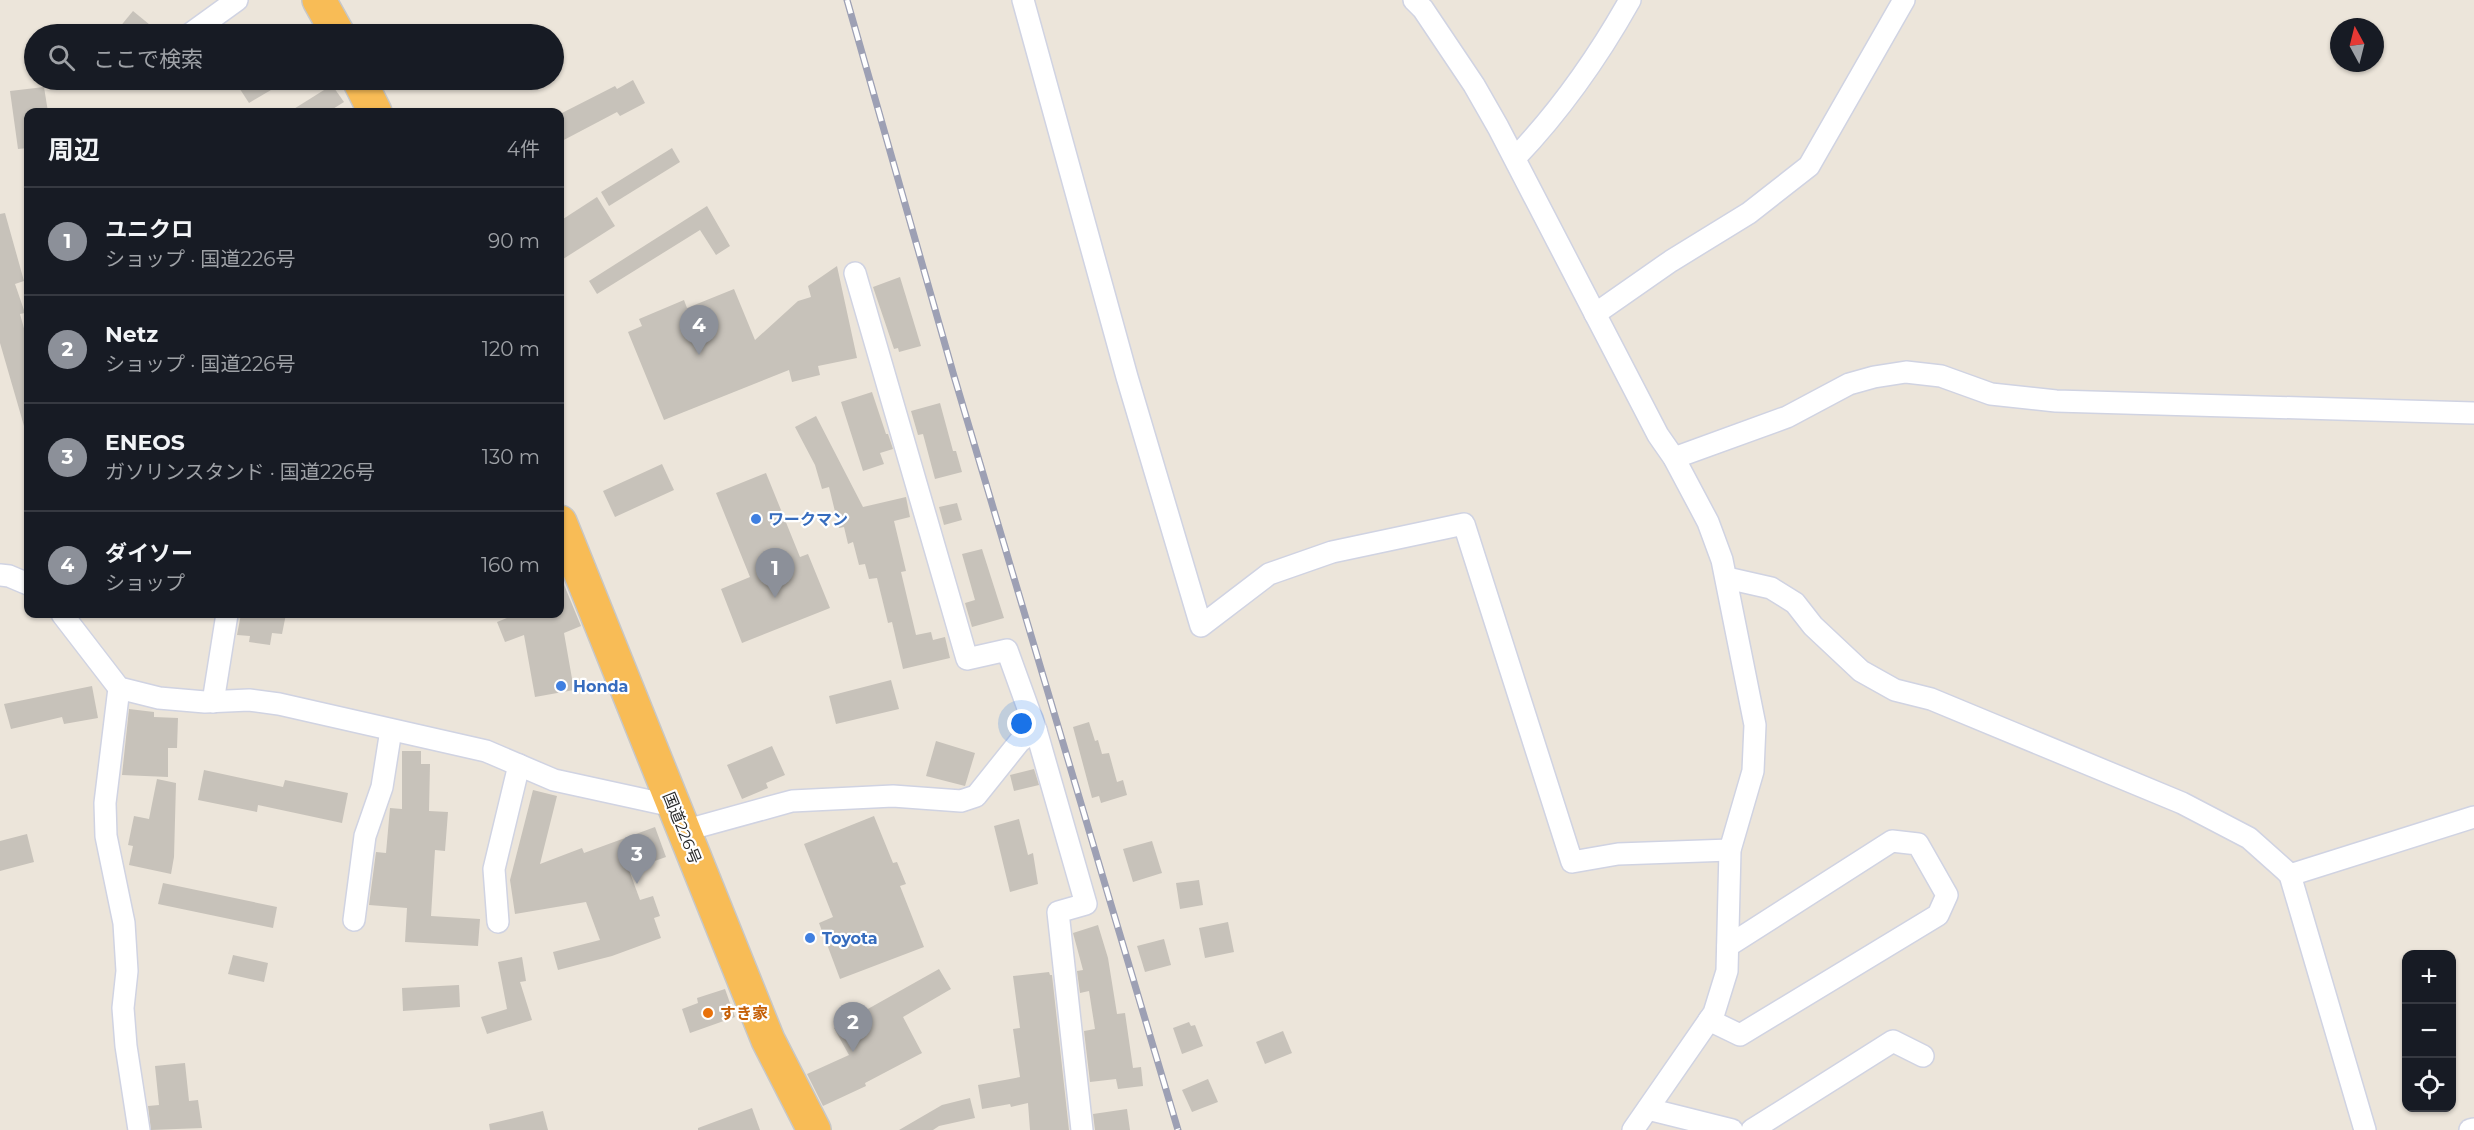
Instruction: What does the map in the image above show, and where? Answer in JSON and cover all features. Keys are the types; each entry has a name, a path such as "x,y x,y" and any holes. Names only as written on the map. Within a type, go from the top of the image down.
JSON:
{"highway":[{"path":"318,0 332,24"},
{"path":"364,90 373,108"},
{"name":"国道226号","path":"564,532 768,1040 814,1130"}],"street":[{"path":"204,24 237,0"},
{"path":"1023,0 1127,377 1201,627 1269,573 1332,552 1464,524 1572,862 1618,854 1730,850"},
{"path":"1414,0 1423,9 1474,85 1515,158 1658,435 1674,458 1708,522 1727,578 1755,725 1753,771 1730,850 1727,971 1714,1013 1633,1130"},
{"path":"1515,158 1571,92 1614,29 1630,0"},
{"path":"1595,314 1671,261 1749,213 1809,166 1904,0"},
{"path":"855,273 967,659 1007,650 1036,730 1086,903 1058,912 1082,1130"},
{"path":"1674,458 1787,417 1849,384 1906,372 1941,376 1991,394 2056,401 2474,413"},
{"path":"0,575 24,582"},
{"path":"1727,578 1771,588 1795,603 1813,626 1862,671 1895,690 1931,699 2182,803 2249,838 2290,875 2365,1130"},
{"path":"65,618 119,688 159,698 213,702 249,699 486,751 554,780 678,819 792,801 893,796 961,801 976,796 1020,741 1036,730"},
{"path":"213,702 226,618"},
{"path":"119,688 105,803 106,836 124,923 128,971 123,1008 126,1046 139,1130"},
{"path":"354,920 365,836 382,787 391,729"},
{"path":"498,922 494,869 519,765"},
{"path":"2290,875 2474,817"},
{"path":"1709,1020 1740,1035 1938,915 1947,895 1918,844 1892,841 1728,946"},
{"path":"1752,1130 1893,1041 1923,1056"},
{"path":"1648,1109 1732,1130"}],"building":[{"path":"133,11 149,24 122,24"},
{"path":"633,80 645,103 620,116 617,112 564,140 564,112 615,86 617,89"},
{"path":"44,90 47,108 24,108 24,148 18,149 10,91"},
{"path":"241,90 271,90 249,103"},
{"path":"324,90 336,90 344,102 334,108 295,108"},
{"path":"672,148 680,162 609,206 601,192"},
{"path":"597,197 615,226 564,258 564,218"},
{"path":"707,206 730,246 716,255 700,230 597,294 589,281"},
{"path":"5,213 24,281 15,284 24,310 24,313 20,314 24,328 24,426 0,343 0,214"},
{"path":"837,266 857,358 818,366 820,375 792,382 789,370 664,420 628,332 642,326 639,319 684,300 687,308 734,289 755,340 798,301 811,297 808,286"},
{"path":"900,277 921,346 899,352 898,348 894,349 873,287"},
{"path":"872,392 893,449 880,453 884,464 863,471 841,402"},
{"path":"940,403 953,451 956,451 962,472 935,479 923,434 918,435 911,411"},
{"path":"816,416 863,507 906,497 910,517 894,521 906,571 901,572 916,635 931,632 933,640 945,637 950,658 903,669 892,622 888,623 877,578 869,579 865,564 859,565 853,542 848,544 844,527 839,528 829,487 822,489 815,465 795,427"},
{"path":"662,464 674,490 615,517 603,491"},
{"path":"766,473 800,557 808,554 830,608 742,643 721,589 750,577 716,493"},
{"path":"957,503 962,520 944,525 939,507"},
{"path":"982,549 1004,618 972,627 965,603 975,600 962,554"},
{"path":"564,585 581,626 564,633 574,690 535,697 524,635 505,642 497,622 507,618 564,618"},
{"path":"240,618 285,618 282,634 272,633 270,645 249,642 250,636 237,635"},
{"path":"891,680 899,709 836,724 829,696"},
{"path":"92,686 98,718 64,724 62,717 11,729 4,704"},
{"path":"129,709 154,712 154,717 178,718 177,748 168,748 168,777 122,775"},
{"path":"1089,722 1095,741 1098,740 1102,754 1109,753 1117,782 1123,780 1127,795 1101,803 1099,796 1092,798 1073,727"},
{"path":"936,741 975,753 965,786 926,776"},
{"path":"772,746 785,775 766,783 768,788 742,799 727,765"},
{"path":"402,751 421,751 421,764 430,764 429,811 448,812 445,851 435,850 431,916 480,919 478,946 405,942 407,908 369,905 376,852 386,853 390,808 402,809"},
{"path":"1034,769 1039,785 1014,791 1010,775"},
{"path":"204,770 283,787 285,780 348,793 342,823 258,805 257,812 198,800"},
{"path":"157,779 176,783 174,857 171,874 129,865 133,846 128,845 134,816 149,819"},
{"path":"533,790 557,796 540,864 582,848 584,853 655,827 666,857 629,870 640,900 653,896 660,916 654,918 661,938 612,956 558,970 553,952 600,940 586,902 515,914 510,880"},
{"path":"874,816 893,863 897,862 906,884 900,886 924,947 840,979 819,923 833,917 804,844"},
{"path":"1019,819 1028,855 1033,853 1038,884 1010,892 994,826"},
{"path":"27,834 34,862 0,871 0,841"},
{"path":"1152,841 1162,873 1133,882 1123,849"},
{"path":"1199,880 1203,905 1180,909 1176,883"},
{"path":"163,883 277,907 273,928 158,904"},
{"path":"1228,922 1234,952 1205,958 1199,928"},
{"path":"1098,925 1108,958 1117,1014 1125,1013 1133,1068 1141,1067 1143,1086 1118,1089 1116,1079 1090,1082 1084,1031 1095,1029 1089,991 1080,993 1077,971 1083,970 1073,933"},
{"path":"1164,939 1171,965 1145,972 1137,946"},
{"path":"233,955 268,963 264,982 228,974"},
{"path":"522,957 526,981 520,982 532,1020 487,1034 481,1017 507,1009 498,962"},
{"path":"939,969 951,989 903,1017 922,1053 865,1083 866,1086 823,1106 807,1074 849,1055 834,1028"},
{"path":"1049,972 1052,975 1069,1130 1030,1130 1028,1103 982,1109 978,1085 1020,1077 1013,1029 1020,1028 1013,976"},
{"path":"459,985 460,1007 403,1011 402,988"},
{"name":"すき家","path":"725,989 735,1017 690,1033 682,1009 698,1003 697,998"},
{"path":"1189,1022 1191,1026 1195,1025 1203,1046 1182,1054 1173,1028"},
{"path":"1283,1031 1292,1053 1265,1064 1256,1042"},
{"path":"185,1063 189,1101 198,1100 202,1128 151,1130 148,1106 159,1105 155,1066"},
{"path":"1208,1079 1218,1102 1192,1112 1182,1090"},
{"path":"970,1098 975,1118 939,1126 933,1130 899,1130 942,1105"},
{"path":"752,1108 760,1130 698,1130 698,1128"},
{"path":"1127,1109 1130,1130 1095,1130 1093,1114"},
{"path":"543,1111 548,1130 490,1130 489,1124"}],"railway":[{"path":"847,0 954,376 1178,1130"}],"place":[{"name":"ダイソー","path":"699,355"},
{"name":"ワークマン","path":"756,519"},
{"name":"ユニクロ","path":"775,598"},
{"name":"Honda","path":"561,686"},
{"name":"ENEOS","path":"637,884"},
{"name":"Toyota","path":"810,938"},
{"name":"すき家","path":"708,1013"},
{"name":"Netz","path":"853,1052"}]}
